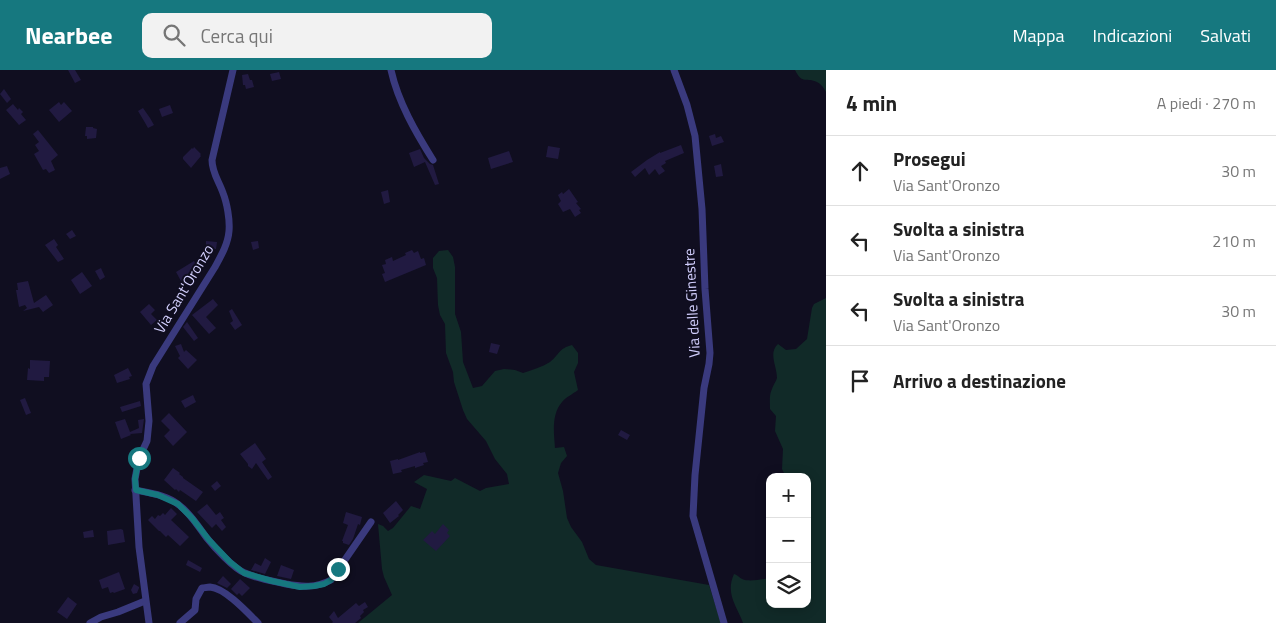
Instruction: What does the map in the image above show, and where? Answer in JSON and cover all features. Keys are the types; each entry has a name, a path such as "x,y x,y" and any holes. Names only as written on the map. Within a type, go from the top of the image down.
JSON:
{"street":[{"name":"Via Sant'Oronzo","path":"149,623 139,547 135,479 139,458 147,441 149,422 146,384 153,366 224,251 229,231 227,204 212,168 212,160 233,70"},
{"path":"391,70 394,84 408,117 434,160"},
{"name":"Via delle Ginestre","path":"674,70 687,105 695,136 702,208 710,353 704,388 695,475 693,516 724,623"},
{"path":"136,490 158,495 178,504 219,551 244,573 300,587 324,584 331,580 371,522"},
{"path":"180,623 195,610 198,593 202,588 210,587 222,592 258,623"},
{"path":"90,623 145,601"}],"green space":[{"path":"795,70 826,70 826,92 817,82 800,78"},
{"path":"448,250 453,257 455,267 455,314 461,332 463,362 473,388 482,386 495,371 504,369 523,373 540,367 550,362 564,348 572,345 578,353 578,363 574,372 578,390 565,399 559,407 555,418 554,436 555,448 564,447 567,456 561,463 558,473 567,518 582,542 589,559 596,565 709,585 721,623 358,623 392,595 382,569 378,524 388,531 393,528 411,506 420,509 427,489 414,482 424,475 451,481 455,478 480,491 486,488 509,484 507,474 495,459 486,441 467,419 446,353 445,324 440,315 438,305 437,278 433,268 433,258 439,251"},
{"path":"826,298 826,623 743,623 731,594 734,574 747,580 766,578 766,608 811,608 811,473 784,473 782,469 783,449 775,431 776,416 770,409 770,399 771,391 777,378 773,356 775,348 778,344 786,350 796,349 807,339 814,304"}],"building":[{"path":"68,70 75,70 81,80 75,83"},
{"path":"279,72 281,79 272,81 270,74"},
{"path":"248,74 254,87 246,89 245,85 243,85 242,75"},
{"path":"4,89 11,99 7,103 0,94"},
{"path":"59,102 61,105 64,102 72,111 59,122 49,110"},
{"path":"13,104 18,110 19,108 23,112 21,114 26,120 19,125 6,110"},
{"path":"170,105 173,113 162,117 159,109"},
{"path":"143,108 154,125 148,128 138,111"},
{"path":"86,127 97,129 96,138 87,139 87,136 85,136"},
{"path":"38,130 58,155 51,161 55,170 49,173 46,169 43,170 34,154 39,151 35,145 39,142 33,134"},
{"path":"715,134 716,138 721,136 724,142 712,146 709,136"},
{"path":"681,145 684,153 665,161 666,163 661,166 665,171 659,175 655,169 649,175 645,168 635,177 631,172 660,152"},
{"path":"548,146 560,148 558,159 546,157"},
{"path":"194,147 201,156 191,168 183,157"},
{"path":"420,149 424,158 433,165 439,184 435,185 425,162 414,167 409,153"},
{"path":"509,151 513,162 491,169 488,158"},
{"path":"721,164 723,176 716,177 714,166"},
{"path":"7,166 10,174 0,179 0,168"},
{"path":"569,189 581,209 579,210 581,213 575,217 570,209 563,212 558,204 561,201 558,195 562,192 563,194"},
{"path":"388,190 390,202 384,204 381,192"},
{"path":"72,230 76,236 70,239 66,234"},
{"path":"54,239 58,245 56,247 64,259 58,262 45,245"},
{"path":"206,241 217,242 216,249 206,249"},
{"path":"258,241 259,248 253,250 251,242"},
{"path":"412,250 414,253 418,251 421,259 424,258 426,265 385,282 382,274 385,273 382,265 386,264 385,260 392,257 393,261"},
{"path":"194,261 199,270 181,281 176,272"},
{"path":"101,268 105,277 100,280 95,271"},
{"path":"82,272 92,286 80,294 71,280"},
{"path":"28,281 34,303 46,295 53,305 43,312 39,307 23,311 27,308 25,305 19,307 16,290 18,290 17,283"},
{"path":"213,299 218,305 206,317 216,328 209,334 192,315"},
{"path":"149,304 155,310 151,314 157,320 151,325 140,312"},
{"path":"232,309 242,325 235,330 230,323 233,321 229,311"},
{"path":"187,322 198,338 194,341 183,327"},
{"path":"491,343 500,345 497,354 489,352"},
{"path":"181,344 184,352 186,350 197,360 188,369 178,358 180,356 175,346"},
{"path":"30,360 50,361 49,377 44,377 44,381 27,380"},
{"path":"128,368 132,376 129,377 130,379 117,383 114,375"},
{"path":"193,395 196,402 185,408 181,401"},
{"path":"25,398 31,413 26,415 20,400"},
{"path":"140,401 141,406 122,412 120,407"},
{"path":"169,413 187,432 173,446 164,436 170,430 161,421"},
{"path":"125,419 130,432 139,428 138,420 144,419 142,433 130,434 121,439 115,422"},
{"path":"621,430 630,435 627,440 618,435"},
{"path":"255,443 266,459 262,462 272,477 268,480 256,463 252,469 240,454"},
{"path":"425,452 428,462 423,463 424,465 401,470 402,472 393,474 390,461"},
{"path":"173,468 183,478 203,492 196,501 180,490 179,492 175,490 164,480"},
{"path":"217,481 221,486 215,491 211,486"},
{"path":"396,501 403,510 390,523 383,513"},
{"path":"207,504 216,515 220,512 224,518 221,520 226,527 222,531 216,524 212,528 197,512"},
{"path":"171,508 177,514 171,520 189,537 180,546 168,535 166,537 148,520 152,516 155,519 163,513 165,515"},
{"path":"346,512 362,517 360,525 358,524 349,545 342,541 348,525 343,523"},
{"path":"443,524 449,530 447,533 450,536 436,551 423,540 432,531 435,534"},
{"path":"93,530 94,537 84,538 83,532"},
{"path":"123,530 125,542 108,545 107,531"},
{"path":"265,558 271,562 265,574 251,570 255,563 261,566"},
{"path":"188,560 202,568 200,572 186,565"},
{"path":"281,565 294,570 291,579 277,576"},
{"path":"119,572 125,589 110,593 108,587 102,589 99,580"},
{"path":"223,576 231,584 227,588 217,583"},
{"path":"240,579 250,588 242,596 239,593 237,595 231,589"},
{"path":"134,584 139,588 137,593 133,594 131,590"},
{"path":"68,597 77,604 67,619 57,612"},
{"path":"365,602 368,607 363,610 361,618 355,623 332,623 329,617 334,611 338,618 356,603 359,606"}],"route":[{"path":"139,458 135,479 136,490 158,495 178,504 230,562 244,573 300,587 324,584 331,580 338,569"}]}
